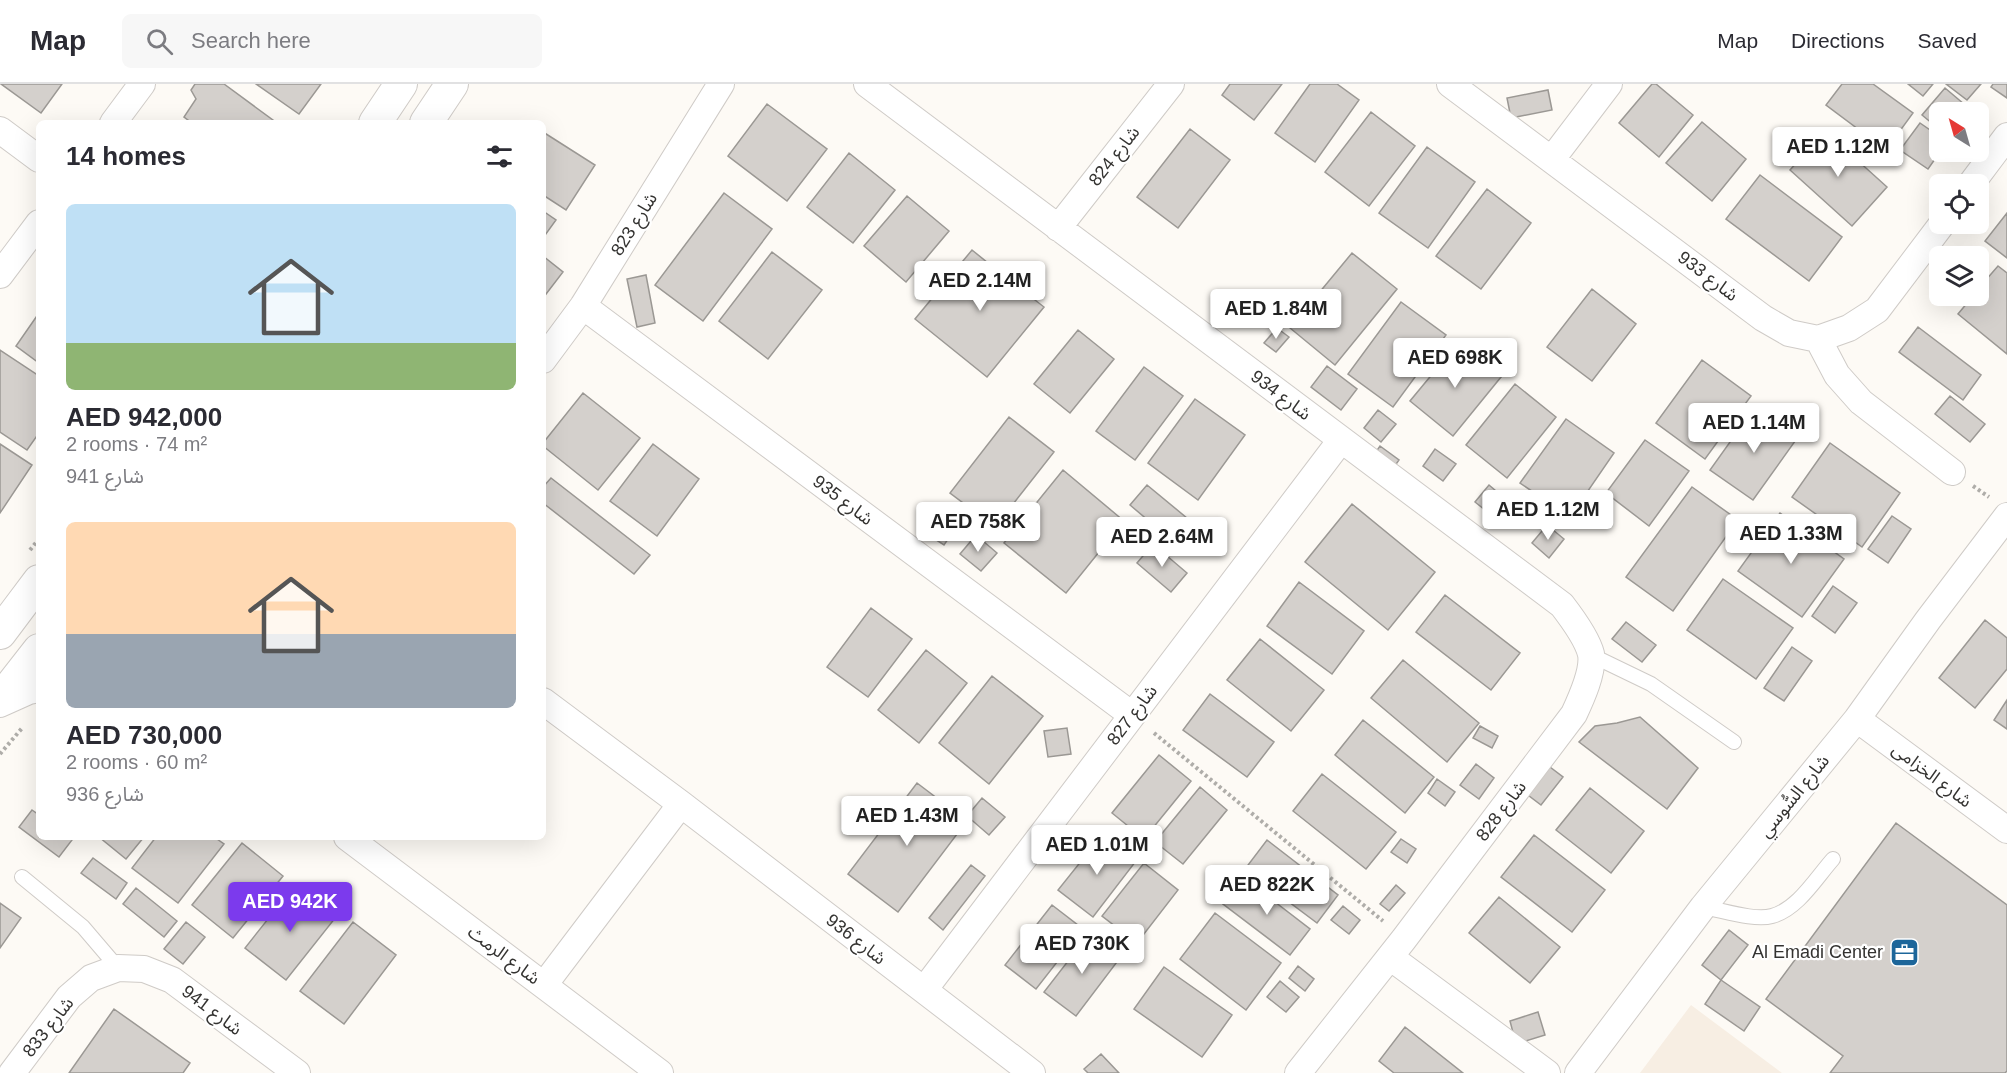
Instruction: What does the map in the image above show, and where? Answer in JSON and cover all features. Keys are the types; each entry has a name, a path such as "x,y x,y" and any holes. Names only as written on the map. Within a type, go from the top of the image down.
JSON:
{"street":[{"path":"115,120 142,84"},
{"path":"377,120 401,84"},
{"path":"428,120 452,84"},
{"name":"شارع 823","path":"546,356 583,306 721,84"},
{"name":"شارع 934","path":"867,84 1562,605 1578,627 1591,655"},
{"name":"شارع 824","path":"1058,228 1171,84"},
{"name":"شارع 933","path":"1450,84 1763,318 1789,333 1818,339"},
{"path":"1552,159 1609,84"},
{"path":"0,130 36,157"},
{"path":"1978,174 2007,136"},
{"path":"0,275 36,227"},
{"path":"1934,234 1877,310 1849,328 1818,339 1837,375 1861,402 1953,472"},
{"name":"شارع 935","path":"583,306 1132,715"},
{"name":"شارع 827","path":"924,990 1341,440"},
{"name":"شارع السُّوسي","path":"1578,1073 1703,907 1857,719 1928,620 2002,510"},
{"path":"0,633 36,585"},
{"path":"0,702 36,654"},
{"name":"شارع 828","path":"1298,1073 1397,948 1574,714 1587,685 1591,655"},
{"path":"0,702 36,690"},
{"name":"شارع 936","path":"546,703 1032,1073"},
{"name":"شارع الخزامى","path":"1857,719 2007,830"},
{"path":"544,985 681,804"},
{"name":"شارع الرمث","path":"351,840 660,1073"},
{"path":"1397,948 1547,1073"},
{"name":"شارع 833","path":"12,1073 69,997 91,978 118,968"},
{"name":"شارع 941","path":"118,968 144,969 172,980 297,1073"}],"lane":[{"path":"1591,655 1651,684 1734,742"},
{"path":"1703,907 1755,917 1771,917 1785,911 1797,901 1833,859"},
{"path":"22,877 83,927 118,968"}],"path":[{"path":"1953,472 2002,510"},
{"path":"1132,715 1397,948"},
{"path":"0,754 27,722"}],"shaded area":[{"path":"1691,1005 1782,1073 1640,1073"}],"building":[{"path":"1,84 62,84 41,113"},
{"path":"195,84 224,84 273,120 188,120 184,117 196,99 191,90"},
{"path":"256,84 321,84 299,114"},
{"path":"1230,84 1282,84 1254,120 1222,95"},
{"path":"1310,84 1337,84 1359,100 1315,162 1275,133"},
{"path":"1652,84 1656,84 1693,115 1659,157 1619,123"},
{"path":"1842,84 1873,84 1913,113 1886,150 1826,105"},
{"path":"1908,84 1933,84 1923,96"},
{"path":"1946,84 1981,84 1967,100"},
{"path":"1993,84 2007,84 2007,98 1991,87"},
{"path":"1945,88 1962,102 1933,102"},
{"path":"1548,90 1552,110 1511,118 1507,98"},
{"path":"767,104 827,149 787,201 728,156"},
{"path":"1929,107 1929,121 1922,115"},
{"path":"1371,112 1415,146 1369,206 1325,172"},
{"path":"1702,122 1746,159 1712,201 1666,163"},
{"path":"1920,123 1929,129 1929,162 1933,162 1928,169 1900,150"},
{"path":"1190,129 1230,160 1178,228 1137,197"},
{"path":"1825,131 1887,187 1852,226 1790,170"},
{"path":"546,134 595,165 566,210 546,197"},
{"path":"1427,147 1475,182 1428,248 1379,213"},
{"path":"849,153 895,190 853,243 807,207"},
{"path":"1760,175 1842,237 1809,281 1726,219"},
{"path":"1487,189 1531,223 1481,289 1436,256"},
{"path":"724,193 772,229 703,321 655,285"},
{"path":"907,196 949,231 906,282 864,246"},
{"path":"546,213 556,220 546,234"},
{"path":"2007,213 2007,258 1985,241"},
{"path":"972,250 993,267 1003,263 1014,264 1019,275 1017,286 1044,307 987,377 915,319"},
{"path":"772,252 822,290 768,359 719,321"},
{"path":"1352,253 1397,289 1335,365 1290,328"},
{"path":"546,258 563,272 546,294"},
{"path":"1998,266 2007,273 2007,354 1958,314 1965,306 1989,306 1989,276"},
{"path":"646,275 655,323 637,327 627,279"},
{"path":"1592,289 1636,324 1592,381 1547,347"},
{"path":"1401,302 1446,335 1393,407 1348,374"},
{"path":"36,317 36,361 16,346"},
{"path":"1918,327 1981,375 1963,400 1899,352"},
{"path":"1277,328 1289,337 1276,352 1264,343"},
{"path":"1078,330 1114,359 1070,413 1034,384"},
{"path":"1458,343 1501,377 1453,436 1410,401"},
{"path":"0,350 36,374 36,437 27,450 0,432"},
{"path":"1702,360 1751,396 1705,459 1656,423"},
{"path":"1327,366 1357,389 1341,410 1311,387"},
{"path":"1144,367 1183,396 1135,460 1096,431"},
{"path":"1515,384 1556,417 1507,478 1466,445"},
{"path":"583,393 640,438 598,490 546,448 546,439"},
{"path":"1950,396 1985,424 1970,442 1935,414"},
{"path":"1195,399 1245,435 1198,500 1148,463"},
{"path":"1755,407 1798,437 1753,500 1710,470"},
{"path":"1378,410 1396,424 1381,442 1364,428"},
{"path":"1009,417 1054,452 995,527 950,493"},
{"path":"1566,419 1614,453 1570,517 1520,483"},
{"path":"1645,440 1689,471 1649,526 1606,493"},
{"path":"1830,443 1900,493 1862,547 1792,497"},
{"path":"0,444 32,465 0,513"},
{"path":"653,444 699,479 657,536 610,501"},
{"path":"1380,446 1399,460 1392,470 1373,456"},
{"path":"1435,449 1456,464 1443,481 1423,466"},
{"path":"1063,470 1124,521 1066,593 1004,543"},
{"path":"551,478 650,555 634,574 546,505 546,484"},
{"path":"1147,485 1193,523 1176,544 1130,505"},
{"path":"1489,485 1509,502 1495,518 1475,502"},
{"path":"1692,487 1738,520 1673,611 1626,577"},
{"path":"1352,504 1435,572 1388,630 1305,562"},
{"path":"940,507 961,520 944,545 924,532"},
{"path":"1780,513 1844,559 1802,617 1738,571"},
{"path":"1892,516 1911,529 1888,563 1868,549"},
{"path":"1547,525 1564,539 1549,558 1532,543"},
{"path":"976,535 997,553 981,571 960,554"},
{"path":"1153,544 1187,573 1171,592 1137,563"},
{"path":"1723,579 1793,628 1756,679 1687,630"},
{"path":"1299,582 1364,631 1332,674 1267,626"},
{"path":"1833,586 1857,603 1835,633 1812,616"},
{"path":"1445,595 1520,653 1491,690 1416,632"},
{"path":"871,608 912,639 868,697 827,667"},
{"path":"1985,620 2007,638 2007,669 1975,708 1939,678"},
{"path":"1626,622 1656,645 1642,662 1612,639"},
{"path":"1260,639 1324,690 1291,731 1227,680"},
{"path":"1792,647 1812,661 1784,701 1764,688"},
{"path":"926,650 967,683 919,743 878,710"},
{"path":"1403,660 1479,723 1447,762 1371,698"},
{"path":"992,676 1043,716 989,784 939,743"},
{"path":"1210,694 1274,742 1247,777 1183,730"},
{"path":"2007,700 2007,729 1994,720"},
{"path":"1640,717 1698,768 1667,809 1579,742 1595,726"},
{"path":"1363,720 1434,777 1405,813 1335,755"},
{"path":"1480,726 1498,736 1492,748 1473,738"},
{"path":"1067,728 1071,754 1048,757 1044,731"},
{"path":"1159,755 1191,781 1144,839 1112,813"},
{"path":"1476,764 1494,778 1479,799 1460,785"},
{"path":"1546,764 1563,777 1541,805 1524,792"},
{"path":"1322,774 1396,832 1366,869 1293,811"},
{"path":"1437,779 1455,792 1445,806 1428,793"},
{"path":"917,783 967,821 898,912 848,874"},
{"path":"1200,787 1227,810 1183,864 1155,842"},
{"path":"1590,788 1644,831 1611,873 1556,830"},
{"path":"982,798 1005,817 989,835 967,816"},
{"path":"32,810 36,813 36,840 19,827"},
{"name":"Al Emadi Center","path":"1896,823 2007,905 2007,1071 2005,1073 1830,1073 1843,1056 1766,999"},
{"path":"1102,835 1136,861 1093,917 1058,890"},
{"path":"1534,835 1605,890 1572,932 1501,877"},
{"path":"1401,839 1416,849 1407,863 1391,852"},
{"path":"36,840 72,840 59,857"},
{"path":"103,840 142,840 126,859"},
{"path":"154,840 218,840 224,844 178,903 132,868"},
{"path":"1267,840 1338,895 1317,923 1245,869"},
{"path":"242,843 283,876 233,938 192,905"},
{"path":"93,858 127,883 116,899 81,873"},
{"path":"1144,863 1178,890 1137,943 1102,916"},
{"path":"971,865 985,876 943,930 929,918"},
{"path":"1244,878 1310,929 1290,955 1223,904"},
{"path":"295,885 336,917 286,980 245,948"},
{"path":"1396,885 1405,893 1389,911 1380,904"},
{"path":"136,888 177,921 164,937 123,904"},
{"path":"1499,897 1560,947 1530,983 1469,933"},
{"path":"0,903 21,918 0,948"},
{"path":"1052,905 1083,929 1036,989 1005,965"},
{"path":"1343,906 1360,920 1349,934 1331,920"},
{"path":"1215,913 1281,963 1246,1010 1180,959"},
{"path":"186,922 205,937 183,964 164,949"},
{"path":"353,922 396,955 344,1024 300,991"},
{"path":"1729,930 1748,945 1721,980 1702,965"},
{"path":"1089,934 1120,958 1076,1016 1044,992"},
{"path":"1298,966 1314,979 1305,991 1289,978"},
{"path":"1164,967 1232,1015 1202,1057 1134,1009"},
{"path":"1721,980 1760,1007 1744,1031 1705,1004"},
{"path":"1280,981 1299,997 1286,1012 1267,997"},
{"path":"114,1009 190,1063 183,1073 69,1073"},
{"path":"1538,1012 1545,1035 1516,1044 1510,1021"},
{"path":"1405,1027 1463,1073 1394,1073 1379,1061"},
{"path":"1101,1054 1119,1073 1088,1073 1084,1069"}],"place":[{"name":"Al Emadi Center","path":"1904,952"}]}
